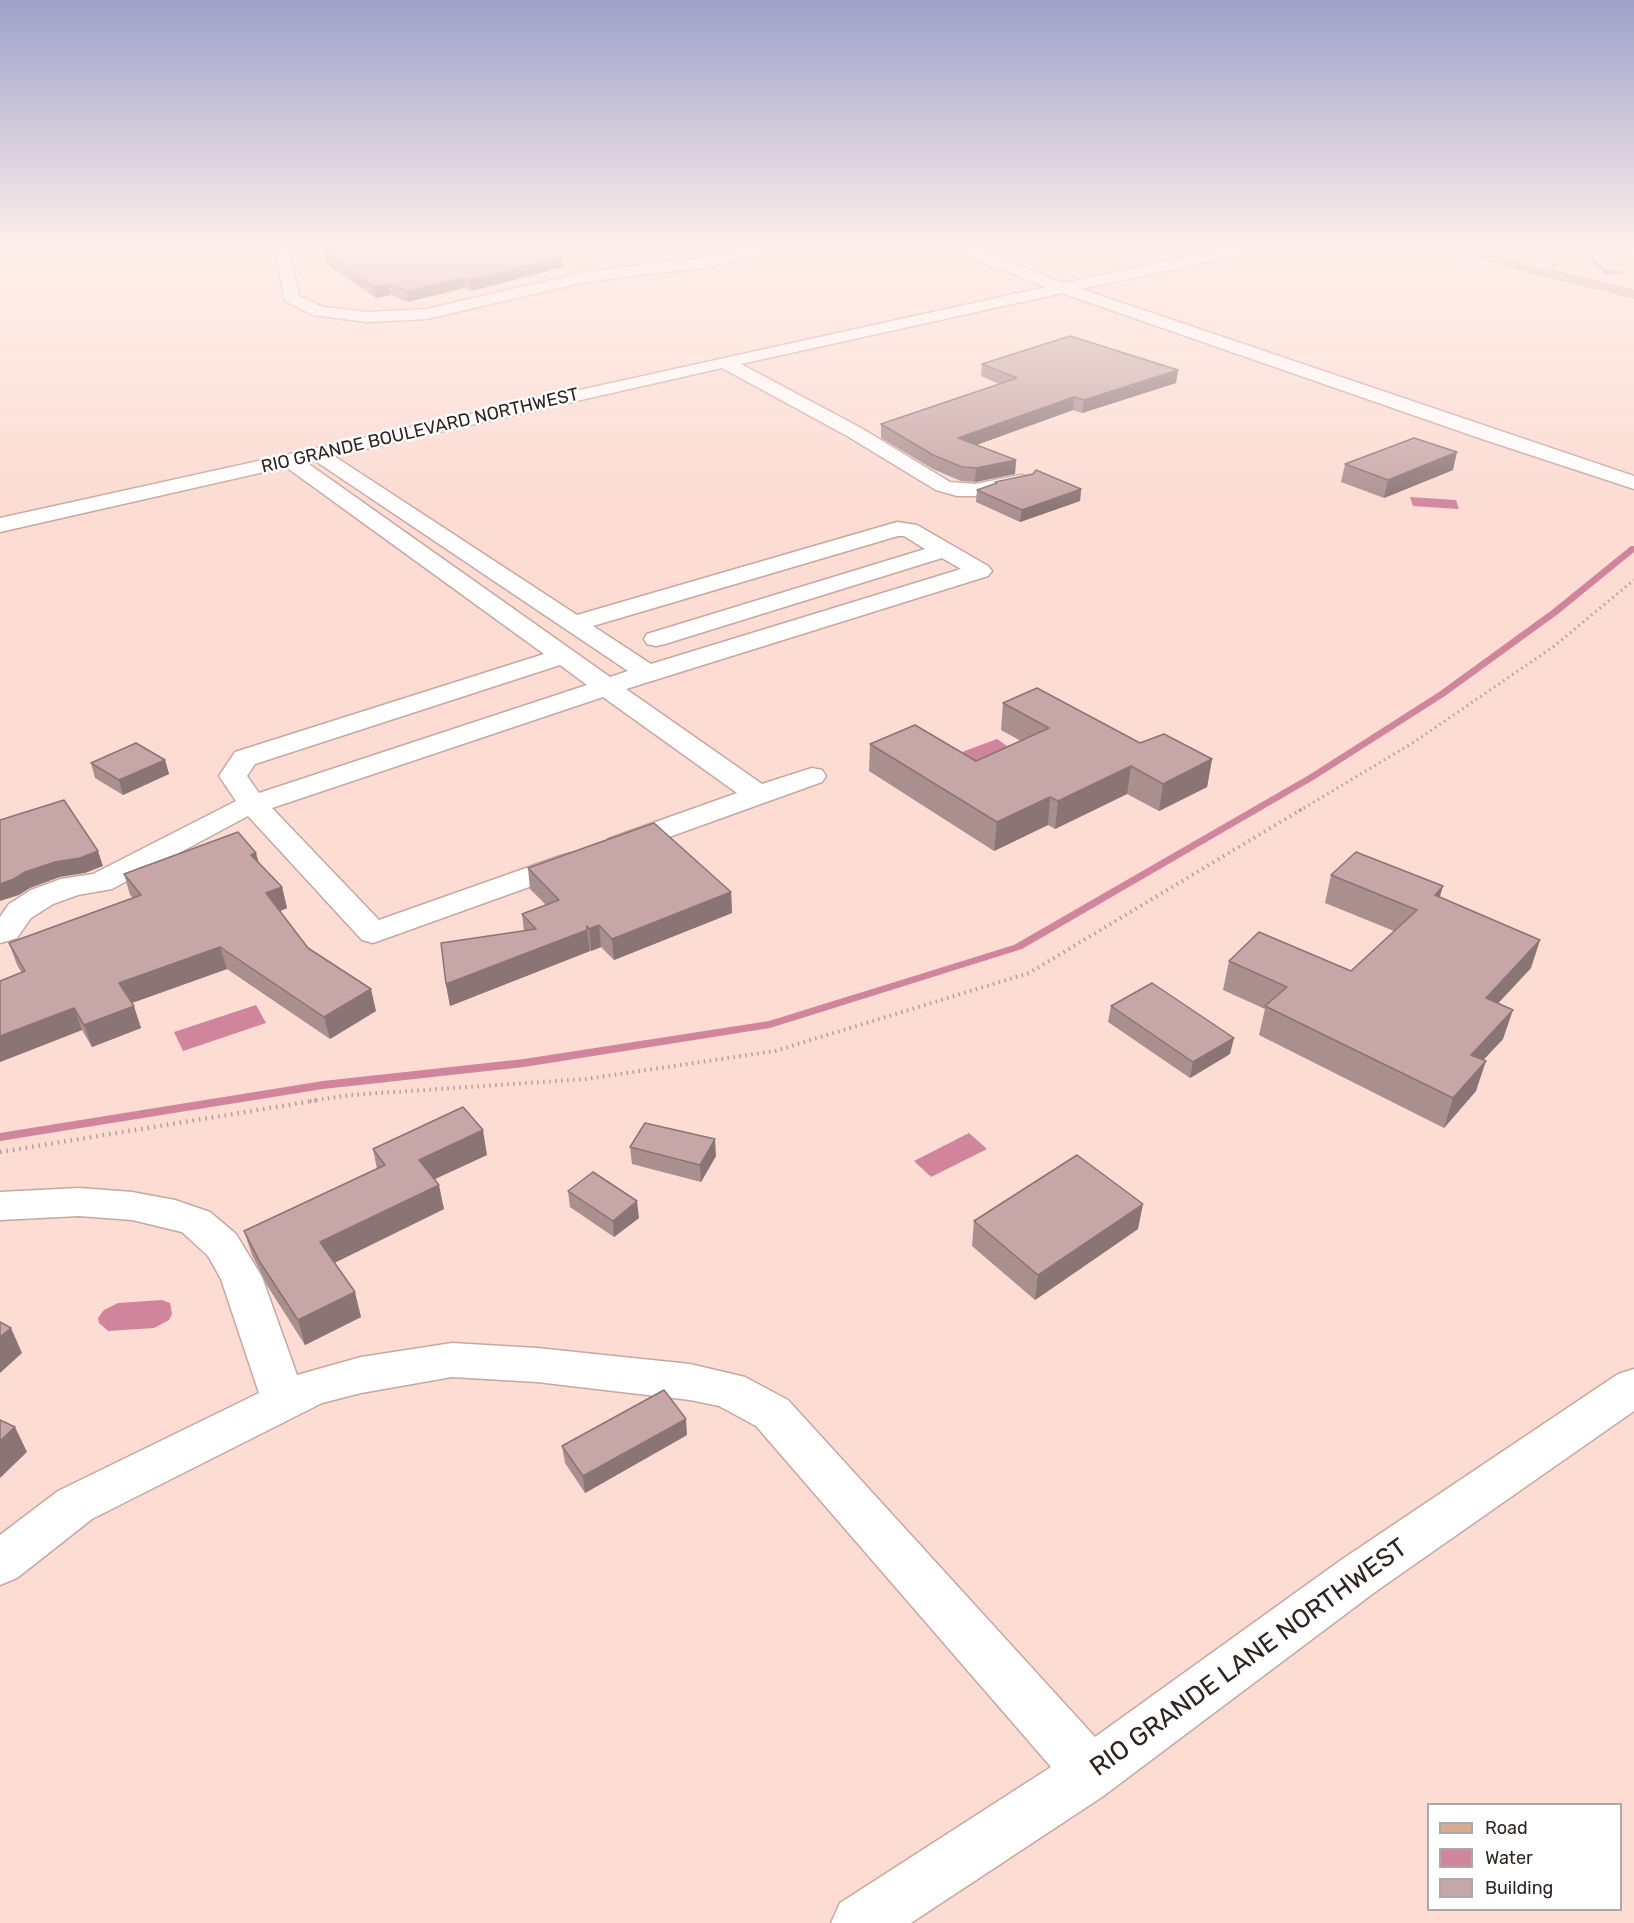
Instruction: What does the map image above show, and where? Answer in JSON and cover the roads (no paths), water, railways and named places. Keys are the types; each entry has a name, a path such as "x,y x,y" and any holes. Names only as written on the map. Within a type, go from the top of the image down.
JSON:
{"street":[{"name":"RIO GRANDE BOULEVARD NORTHWEST","path":"0,525 844,336"},
{"path":"1201,336 1634,483"},
{"path":"724,362 854,432 943,486 957,490 975,490 1024,480"},
{"path":"318,454 577,623 648,673"},
{"path":"289,460 758,795"},
{"path":"3,932 20,911 42,897 72,886 101,894 169,848 252,804 648,673 980,571 909,530 888,530 577,623"},
{"path":"656,639 945,550"},
{"path":"662,598 729,648"},
{"path":"562,656 245,758 233,776 252,804 373,933 812,776"},
{"path":"528,667 556,688 579,697"},
{"path":"3,932 39,933"},
{"path":"0,1206 79,1202 132,1206 196,1222 222,1245 241,1277 284,1401"},
{"path":"0,1563 75,1505 311,1388 360,1375 452,1360 537,1365 690,1382 729,1390 772,1413 1091,1772"},
{"name":"RIO GRANDE LANE NORTHWEST","path":"860,1923 1091,1772 1358,1576 1634,1387"}],"water":[{"path":"1410,497 1456,500 1459,509 1413,506"},
{"path":"997,739 1019,754 969,774 946,758"},
{"path":"256,1005 266,1023 183,1051 174,1032"},
{"path":"969,1133 987,1149 931,1177 914,1161"},
{"path":"162,1300 170,1303 172,1314 169,1320 154,1328 108,1331 99,1323 98,1318 104,1310 118,1303"}],"waterway":[{"path":"0,1137 323,1085 524,1063 770,1024 1018,947 1312,777 1442,694 1555,612 1634,548"}]}
